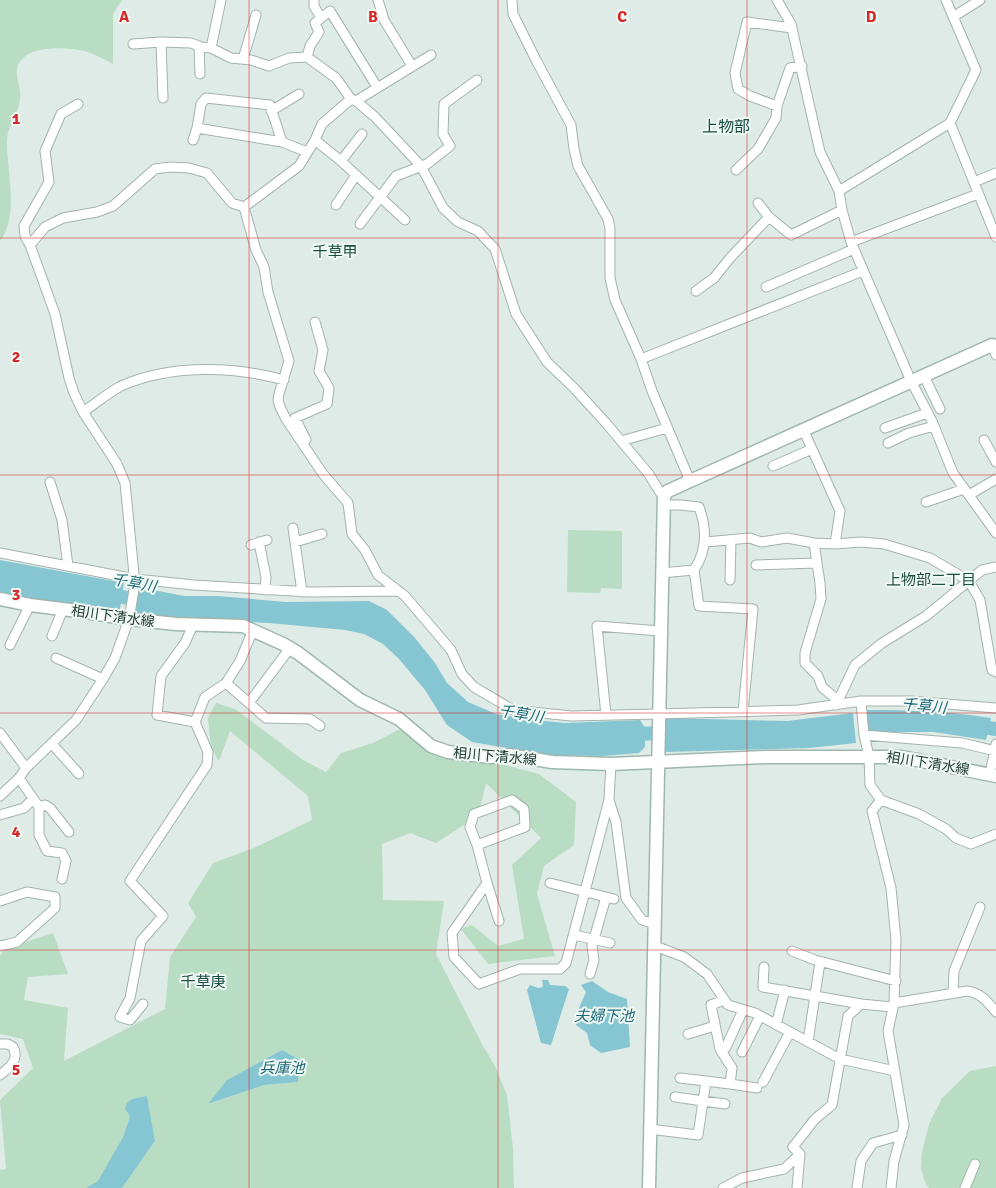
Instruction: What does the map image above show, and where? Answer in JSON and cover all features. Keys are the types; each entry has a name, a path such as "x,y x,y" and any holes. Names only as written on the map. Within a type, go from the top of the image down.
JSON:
{"street":[{"path":"211,48 221,0"},
{"path":"314,0 314,6 321,18"},
{"path":"378,0 384,20 412,66"},
{"path":"512,0 513,14 571,125 578,166 608,218 610,229 610,278 615,300 690,481"},
{"path":"777,0 792,28 820,152 838,191 853,245 863,270 911,381 934,426 953,473 996,533"},
{"path":"838,191 950,122 976,70 946,0"},
{"path":"953,17 980,0"},
{"path":"307,56 310,46 319,32 316,24 330,11 377,87"},
{"path":"243,59 256,15"},
{"path":"777,106 750,96 738,89 735,73 747,22 792,28"},
{"path":"160,42 163,98"},
{"path":"132,44 160,42 191,43 211,48 231,58 269,66 289,58 307,56 336,78 354,100 375,117 421,166 443,208 458,222 478,232 495,248 516,314 550,366 574,388 621,441 648,473 660,492 663,500 649,1188"},
{"path":"199,46 200,74"},
{"path":"244,207 300,166 325,121 354,100 431,55"},
{"path":"736,170 758,149 776,118 777,106 790,68 802,66"},
{"path":"360,224 396,176 427,164 450,146 443,134 444,104 477,80"},
{"path":"271,111 299,94"},
{"path":"193,140 197,128 200,104 206,98 270,105 282,142"},
{"path":"0,796 76,720 103,679 115,658 130,617 135,582 125,483 116,464 82,412 69,378 55,314 25,236 24,226 49,182 45,152 61,114 78,104"},
{"path":"950,122 996,237"},
{"path":"197,128 282,142 307,152"},
{"path":"341,161 362,134"},
{"path":"315,140 406,220"},
{"path":"30,245 45,227 63,218 96,212 113,206 155,169 170,167 189,168 206,173 232,203 244,207"},
{"path":"974,182 996,173"},
{"path":"336,205 356,175"},
{"path":"766,287 853,245 978,194"},
{"path":"758,203 769,217 791,235 842,210"},
{"path":"244,207 256,250 264,266 268,292 280,325 289,360 279,394 280,407 323,474 348,503 350,531 365,550 378,575 395,586 405,596 451,650 462,674 474,687 486,695 514,710 571,716 798,710 862,701 910,701 996,708"},
{"path":"696,291 714,278 730,258 769,217"},
{"path":"641,359 863,270"},
{"path":"304,447 306,441 296,418 327,404 329,388 319,371 323,350 315,322"},
{"path":"663,500 690,481 803,429 911,381 995,348"},
{"path":"82,412 121,387 167,373 217,370 258,373 284,380"},
{"path":"924,376 940,410"},
{"path":"885,428 926,413"},
{"path":"888,443 909,433 934,426"},
{"path":"621,441 668,428"},
{"path":"803,429 840,511 835,544"},
{"path":"984,440 996,462"},
{"path":"773,466 812,449"},
{"path":"926,502 966,492 996,480"},
{"path":"50,482 62,520 68,566"},
{"path":"663,500 699,507 703,516 705,542 702,559 694,570 699,606 753,609 743,711"},
{"path":"292,528 302,592"},
{"path":"295,542 322,534"},
{"path":"705,542 750,538 761,542 787,538 814,543 861,542 884,544 930,558 968,581 980,600 992,670 996,672"},
{"path":"730,580 732,540"},
{"path":"259,542 266,577 265,590"},
{"path":"814,543 820,599 805,653 805,663 818,676 822,687 835,698 836,705"},
{"path":"0,553 68,566 135,582 302,592 398,591"},
{"path":"756,565 817,563"},
{"path":"836,705 855,665 882,643 926,616 982,570 996,566"},
{"path":"661,573 694,570"},
{"name":"相川下清水線","path":"0,598 30,605 193,625 243,626 290,648 360,700 399,719 431,746 448,752 490,757 508,755 552,762 611,764 765,757 902,757 993,775"},
{"path":"10,645 30,605"},
{"path":"52,636 63,609"},
{"path":"193,625 185,643 160,676 157,715 194,722"},
{"path":"606,715 597,626 660,631"},
{"path":"194,722 206,697 226,683 240,661 253,630"},
{"path":"249,703 290,648"},
{"path":"56,658 103,679"},
{"path":"226,683 266,718 310,719 320,726"},
{"path":"862,701 864,739 869,756 870,785 881,800 919,814 946,829 956,838 971,844 996,834"},
{"path":"142,1004 130,1020 120,1016 130,998 141,942 163,916 130,881 207,765 208,752 194,722"},
{"path":"0,732 26,768"},
{"path":"864,739 962,743 996,749 993,775"},
{"path":"52,744 79,774"},
{"path":"487,883 452,933 454,957 479,984 520,969 560,969 566,963 574,935 608,800 611,764"},
{"path":"19,778 39,807 40,835 48,851 62,853 66,862 62,879"},
{"path":"0,816 24,808 33,799"},
{"path":"477,845 525,827 524,809 512,800 474,814 470,827 499,921"},
{"path":"608,800 616,822 626,898 642,920 655,924"},
{"path":"881,800 872,811 891,888 896,940 896,981 888,1031 904,1125 894,1162 891,1188"},
{"path":"39,807 46,805 50,808 69,832"},
{"path":"550,883 610,898 592,946 594,960 590,974"},
{"path":"0,901 27,892 55,897 55,908 17,942 1,947"},
{"path":"953,992 954,971 980,907"},
{"path":"574,935 610,944"},
{"path":"655,946 684,957 707,974 728,1005 760,1016 840,1060 895,1071"},
{"path":"792,951 820,962 896,981"},
{"path":"808,1042 820,962"},
{"path":"764,967 763,987 861,1004 893,1005 966,990 976,992 983,997 996,1012"},
{"path":"776,1025 784,990"},
{"path":"724,1000 711,1005 722,1052 732,1068 730,1084"},
{"path":"800,1154 793,1147 815,1119 832,1105 848,1016 861,1004"},
{"path":"722,1052 743,1010"},
{"path":"742,1052 760,1016"},
{"path":"688,1034 715,1026"},
{"path":"680,1078 730,1084 760,1085 790,1032"},
{"path":"0,1044 8,1044 13,1048 16,1058 14,1064 0,1076"},
{"path":"649,1129 698,1135 706,1081"},
{"path":"674,1098 724,1104"},
{"path":"857,1188 861,1161 873,1143 902,1135"},
{"path":"723,1188 742,1178 784,1169 800,1154"},
{"path":"797,1188 800,1154"},
{"path":"965,1188 975,1164"}],"green space":[{"path":"0,0 122,0 113,14 113,64 85,51 58,48 38,50 30,53 18,65 17,74 20,99 7,139 11,205 6,231 0,241"},
{"path":"568,530 622,531 622,589 601,588 600,593 567,592"},
{"path":"216,703 235,709 303,760 326,772 341,753 373,743 400,729 446,758 476,763 494,762 539,774 576,802 574,845 544,866 537,894 555,956 488,964 461,929 472,925 498,946 524,939 512,865 541,838 486,783 478,816 436,843 410,833 382,844 383,900 444,901 436,954 495,1066 507,1095 513,1149 514,1188 122,1188 155,1141 147,1096 130,1116 123,1137 98,1182 86,1188 0,1188 0,1170 6,1169 0,1100 33,1068 23,1039 0,1034 0,956 4,949 53,933 68,974 28,977 24,1000 68,1008 64,1061 165,1009 170,957 196,917 188,903 213,863 254,848 312,820 308,796 230,731 219,761 211,748 208,718","holes":["282,1050 300,1060 298,1082 264,1085 209,1104 227,1080"]},
{"path":"996,1066 996,1188 929,1188 926,1185 921,1169 922,1152 929,1124 942,1098 970,1071"}],"water":[{"path":"0,560 124,583 119,615 0,596"},
{"path":"138,587 184,596 218,596 286,602 369,601 387,610 415,638 435,663 447,683 468,702 496,714 533,720 566,723 640,720 645,728 645,747 639,753 603,756 549,755 472,742 447,725 425,690 399,659 383,644 364,634 345,630 269,623 138,617 133,611"},
{"path":"866,710 929,711 991,718 986,740 934,732 868,732"},
{"path":"853,713 856,743 809,748 666,752 660,747 661,727 667,718 787,721"},
{"path":"542,980 548,980 550,985 565,986 569,989 551,1045 541,1043 527,990 530,985 538,988 543,987"},
{"name":"夫婦下池","path":"592,981 608,992 627,999 630,1047 601,1053 590,1045 587,1033 576,1025 579,1008 586,992 581,985"},
{"name":"兵庫池","path":"282,1050 300,1060 298,1082 264,1085 208,1104 227,1080"},
{"path":"147,1096 155,1141 122,1188 86,1188 98,1181 123,1137 130,1116 125,1109 127,1103 132,1099"}],"waterway":[{"name":"千草川","path":"104,593 146,602"},
{"name":"千草川","path":"971,725 996,729"},
{"name":"千草川","path":"627,734 671,733"}],"district":[{"name":"上物部","path":"726,126"},
{"name":"千草甲","path":"335,252"},
{"name":"上物部二丁目","path":"931,580"},
{"name":"千草庚","path":"203,982"}]}
